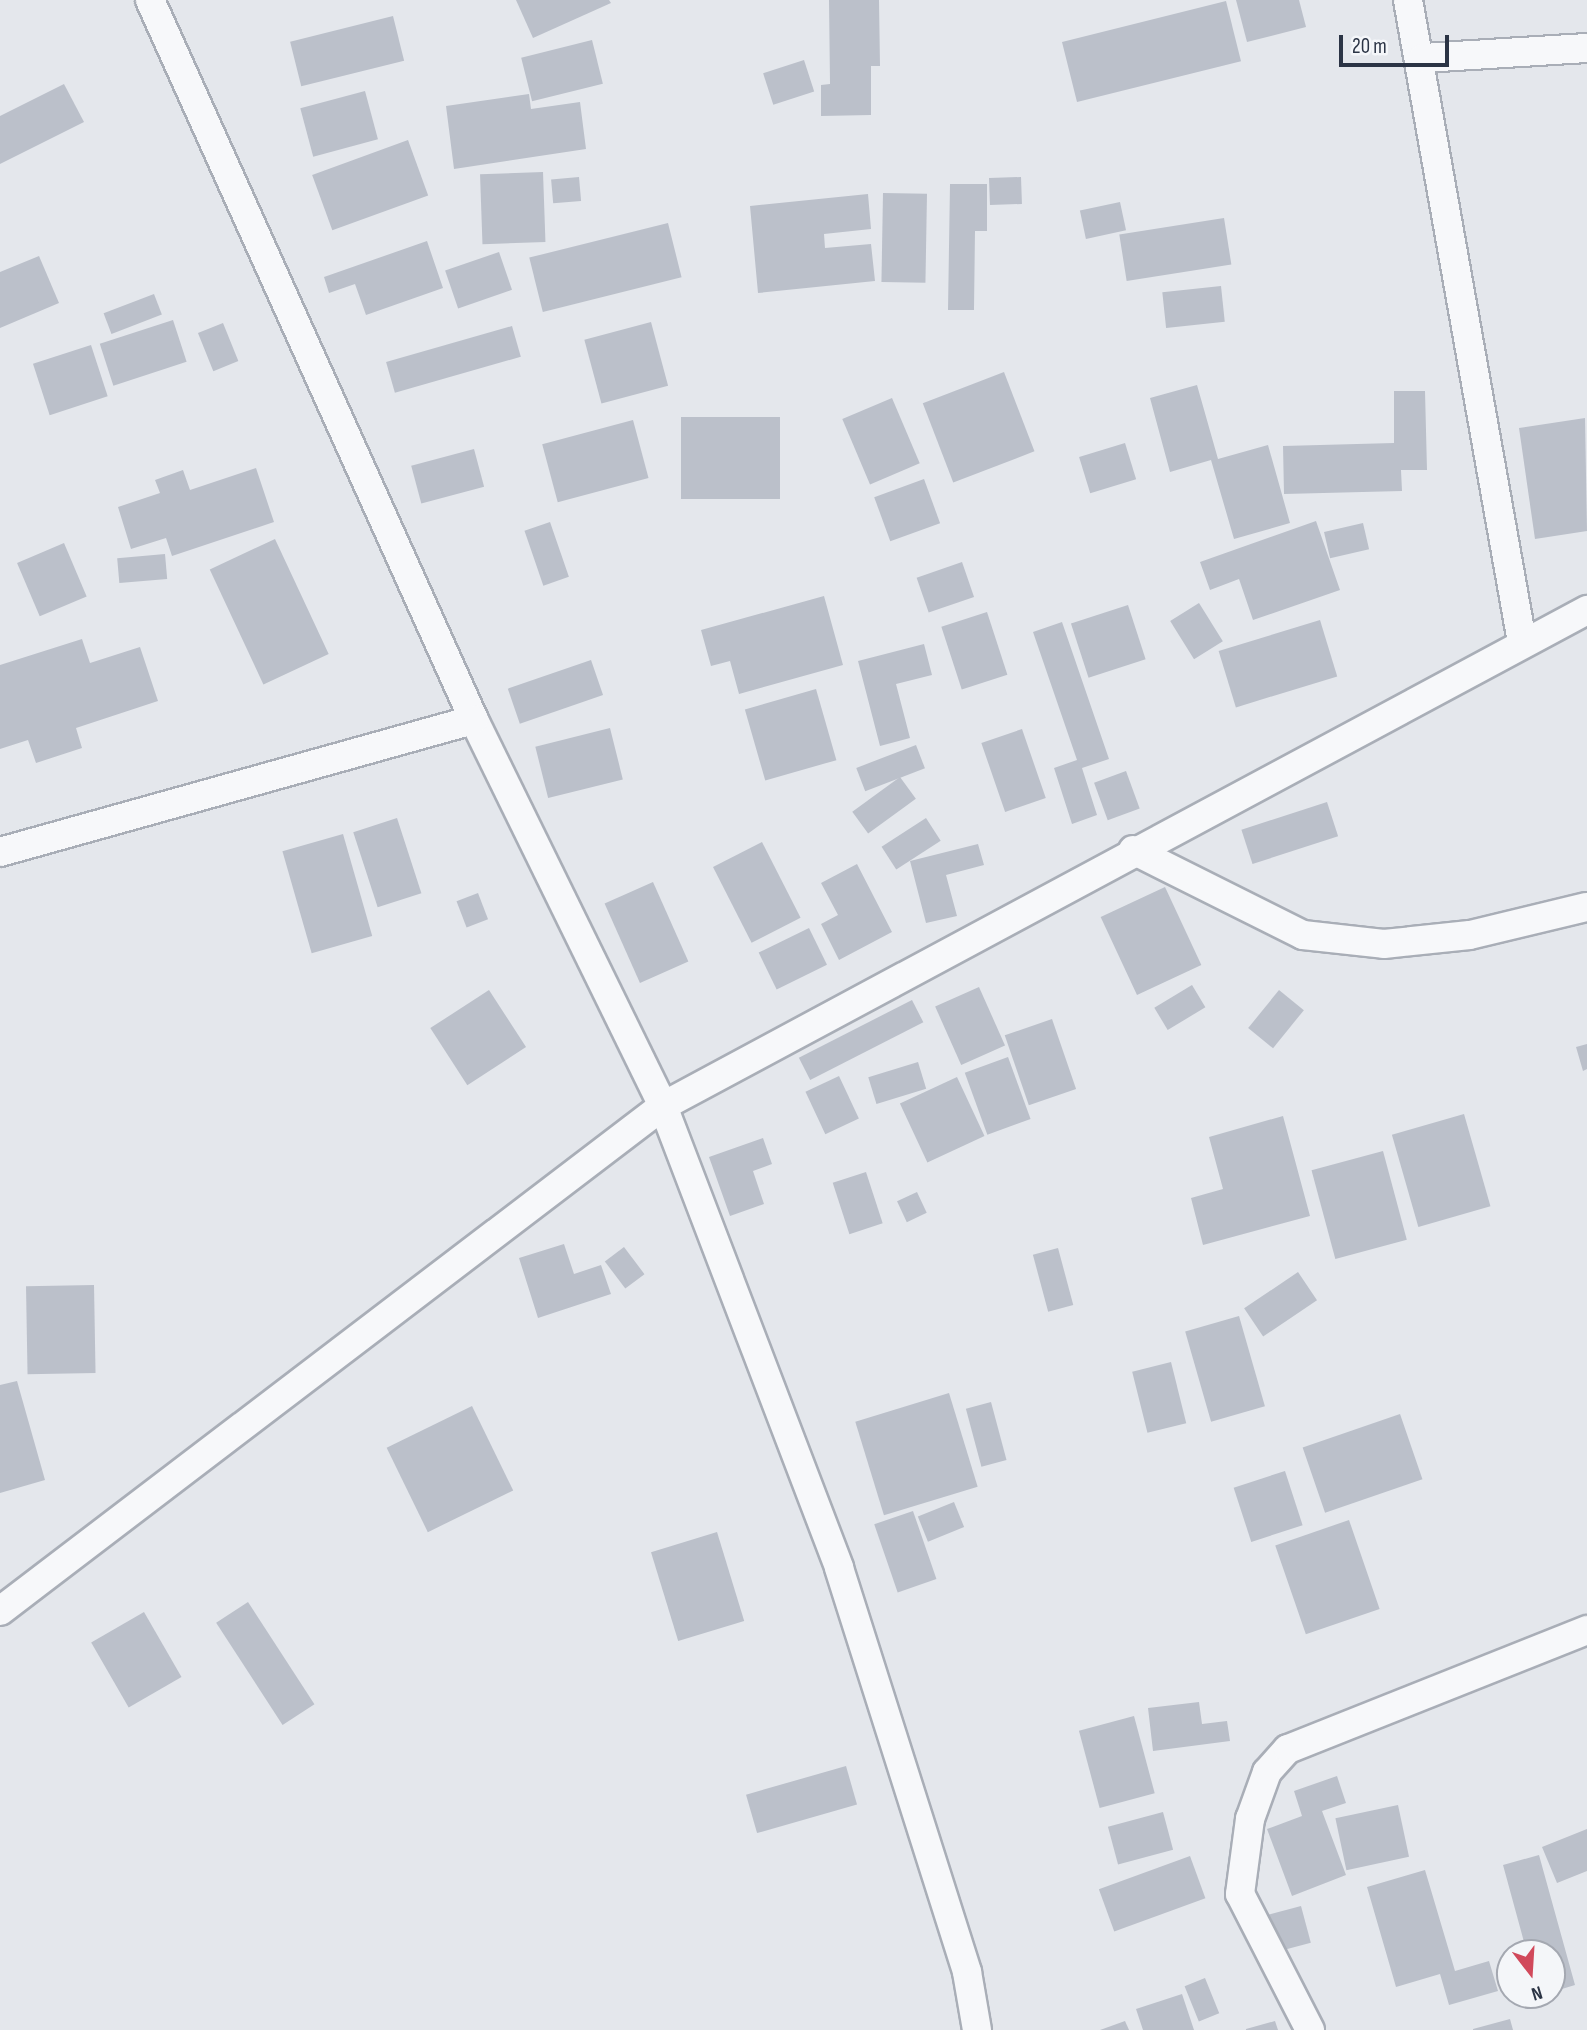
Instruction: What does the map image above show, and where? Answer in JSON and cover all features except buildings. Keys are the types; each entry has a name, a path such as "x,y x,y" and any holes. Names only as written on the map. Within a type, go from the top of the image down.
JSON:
{"street":[{"path":"150,0 474,720 663,1106 839,1568 967,1972 977,2030"},
{"path":"1408,0 1423,58 1522,642"},
{"path":"1423,58 1587,48"},
{"path":"0,1611 663,1106 1133,850 1587,610"},
{"path":"0,852 474,720"},
{"path":"1133,850 1303,935 1384,944 1470,935 1587,907"},
{"path":"1310,2030 1240,1894 1250,1819 1267,1772 1288,1749 1587,1630"}]}
